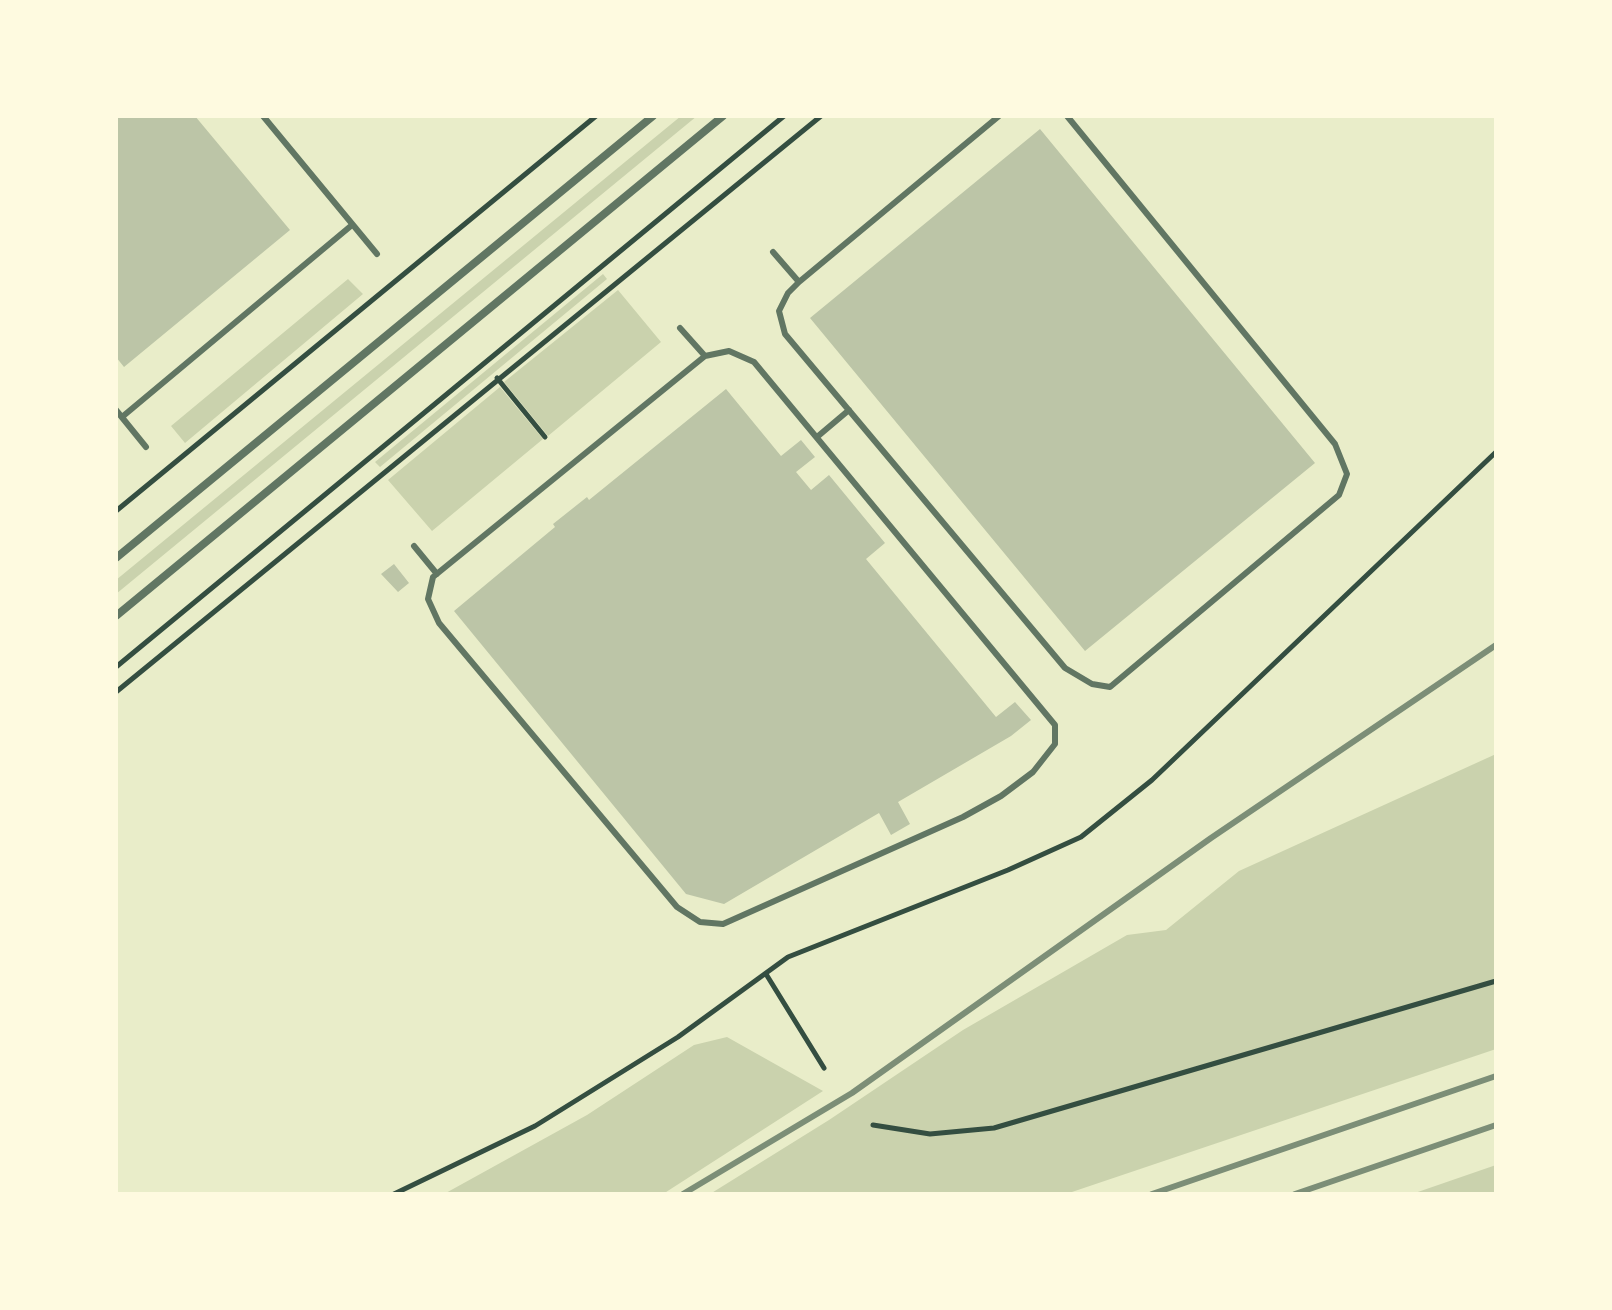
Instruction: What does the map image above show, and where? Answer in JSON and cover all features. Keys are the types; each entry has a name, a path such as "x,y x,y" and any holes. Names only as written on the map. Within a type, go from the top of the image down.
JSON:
{"street":[{"path":"116,558 653,116"},
{"path":"116,616 723,116"}],"lane":[{"path":"263,116 377,254"},
{"path":"999,116 799,282 788,293 779,311 785,334 1065,668 1092,684 1110,687 1339,495 1347,474 1335,444 1067,116"},
{"path":"122,417 352,225"},
{"path":"773,252 799,282"},
{"path":"680,328 705,356"},
{"path":"729,351 754,362 1055,725 1055,744 1033,772 989,803 753,914 723,924 700,922 677,907 439,623 428,599 437,574 705,356 729,351"},
{"path":"116,410 146,447"},
{"path":"817,437 849,410"},
{"path":"414,546 437,574"}],"path":[{"path":"116,511 596,116"},
{"path":"116,667 784,116"},
{"path":"116,692 821,116"},
{"path":"497,378 545,437"},
{"path":"394,1194 535,1126 678,1037 788,957 1008,870 1081,837 1152,780 1496,452"},
{"path":"766,974 824,1068"},
{"path":"873,1125 930,1134 994,1128 1496,981"}],"green space":[{"path":"681,116 697,116 116,594 116,580"},
{"path":"603,274 607,279 380,467 375,462"},
{"path":"348,279 363,294 185,443 171,426"},
{"path":"618,290 661,342 548,436 504,382"},
{"path":"500,387 543,439 432,531 388,480"},
{"path":"1496,754 1496,1049 1066,1194 710,1194 829,1120 963,1030 1127,935 1166,930 1239,871"},
{"path":"727,1037 823,1091 663,1194 444,1194 587,1115 694,1045"},
{"path":"1496,1165 1496,1194 1412,1194"}],"building":[{"path":"116,116 195,116 290,230 124,367 116,357"},
{"path":"1040,129 1315,463 1085,651 810,318"},
{"path":"726,389 781,456 801,440 815,457 796,472 811,490 829,475 885,543 866,559 996,717 1015,702 1031,720 1011,736 898,802 910,824 891,835 879,813 724,904 686,894 454,611 555,527 553,524 587,497 589,500"},
{"path":"394,564 409,583 398,592 381,574"}],"railway":[{"path":"683,1194 852,1093 1211,838 1496,645"},
{"path":"1152,1194 1496,1076"},
{"path":"1295,1194 1496,1125"}]}
